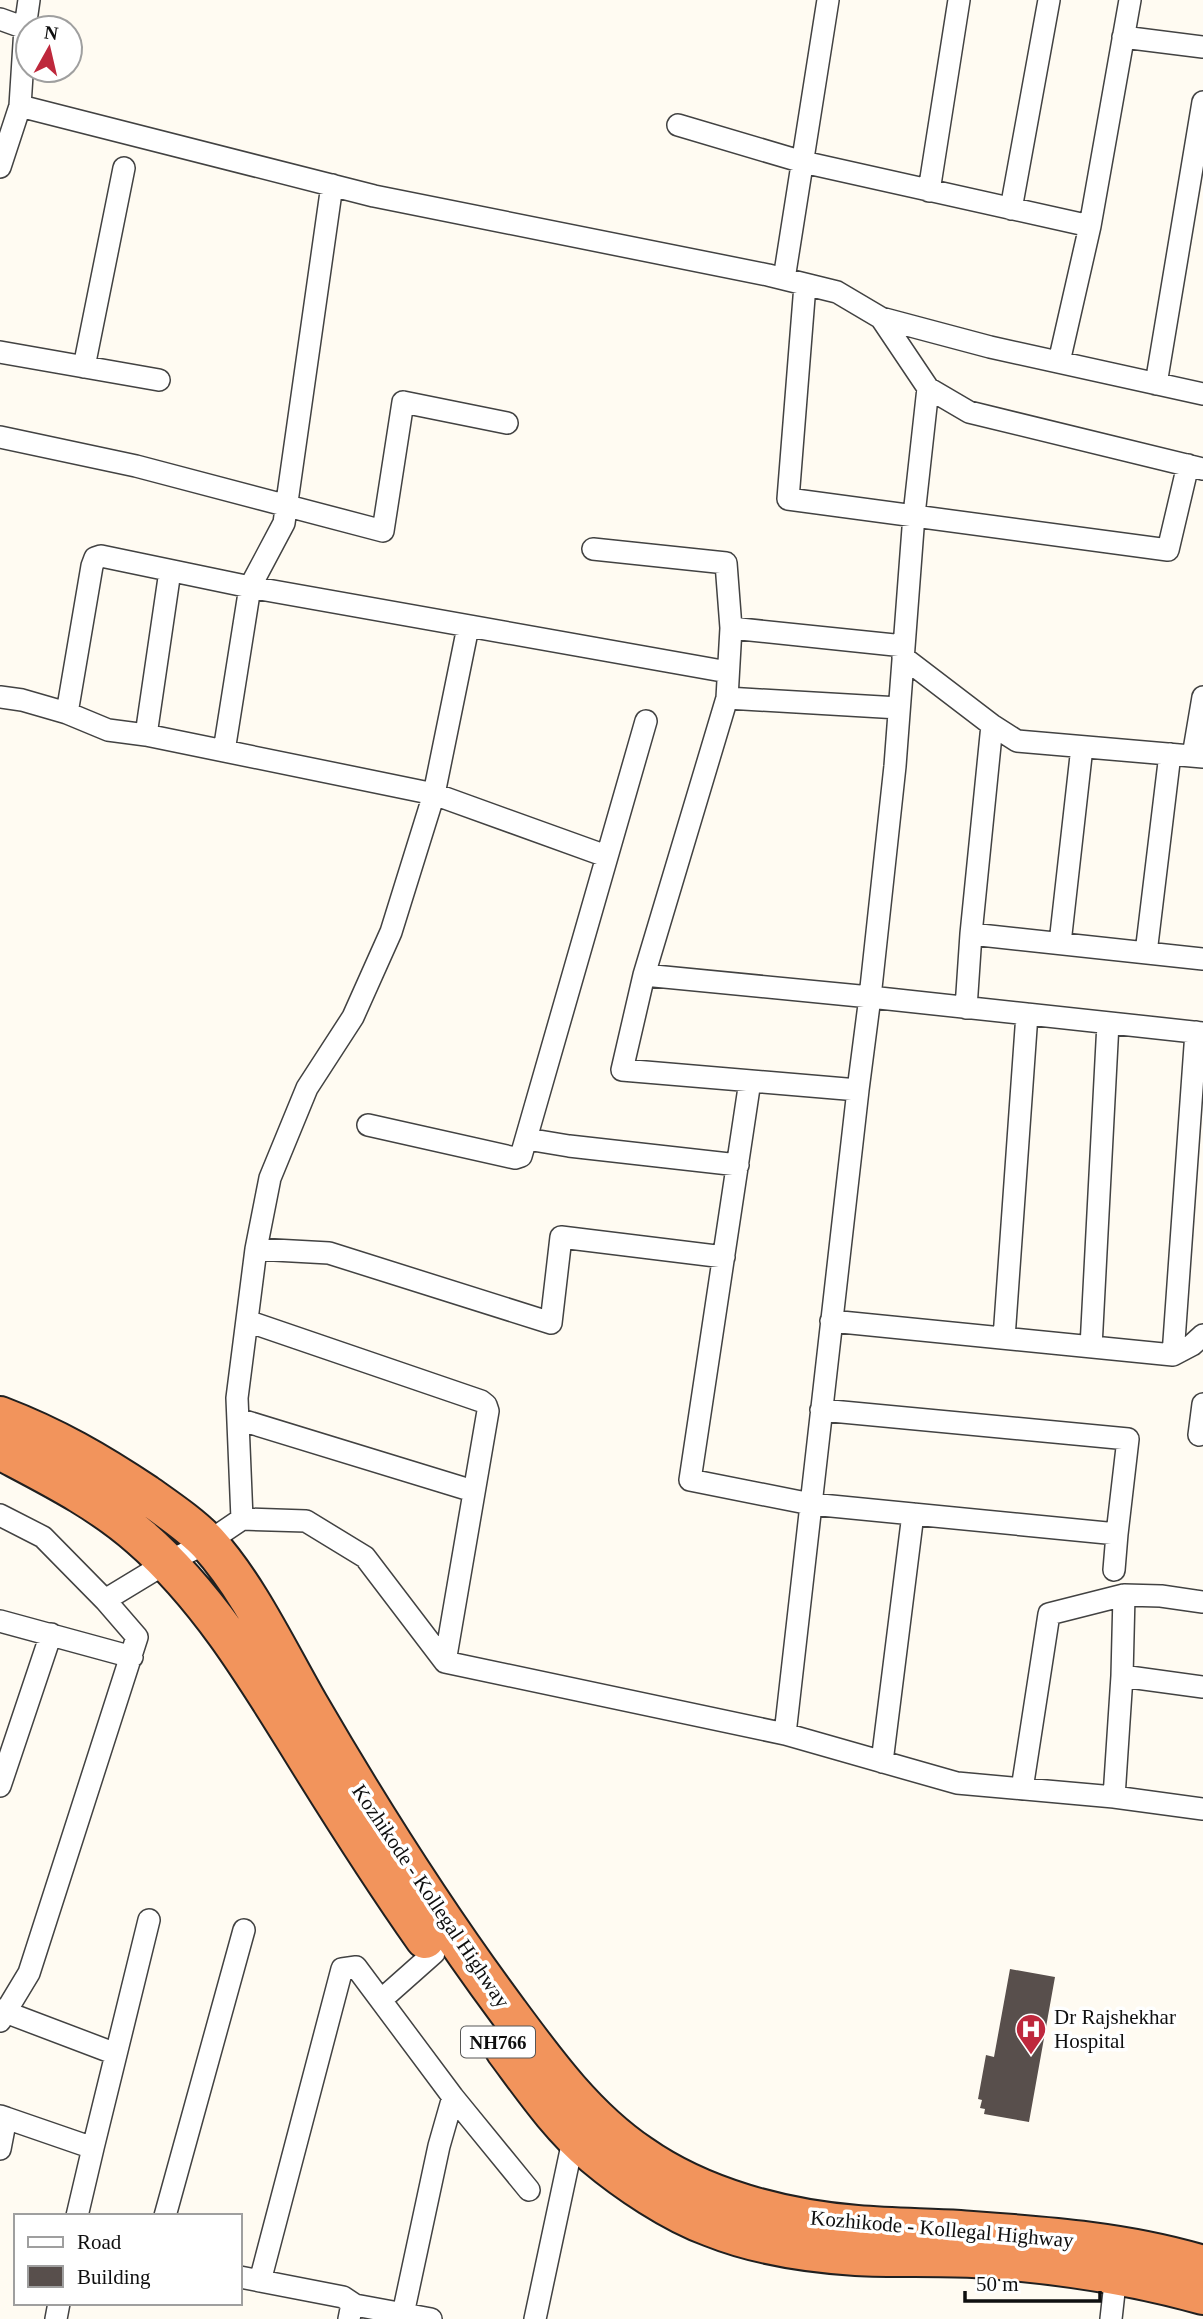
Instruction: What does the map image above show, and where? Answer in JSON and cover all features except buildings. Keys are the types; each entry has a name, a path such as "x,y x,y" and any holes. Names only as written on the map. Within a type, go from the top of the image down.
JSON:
{"highway":[{"name":"Kozhikode - Kollegal Highway","path":"0,1416 66,1444 116,1474 208,1542 242,1589 339,1757 433,1906 481,1975 535,2048 592,2117 640,2155 680,2179 738,2201 796,2216 855,2225 1074,2239 1132,2247 1203,2264"},
{"name":"Kozhikode - Kollegal Highway","path":"0,1450 95,1503 139,1536 203,1602 270,1699 377,1871 552,2113 593,2154 648,2195 710,2227 776,2246 855,2256 972,2258 1063,2266 1165,2284 1203,2295"}],"street":[{"path":"784,279 828,0"},
{"path":"929,191 959,0"},
{"path":"1011,209 1049,0"},
{"path":"1059,362 1090,226 1130,0"},
{"path":"1124,37 1203,47"},
{"path":"0,167 20,106 21,84"},
{"path":"1156,384 1203,102"},
{"path":"20,106 388,199 784,279 836,292 881,318 990,347 1203,394"},
{"path":"678,125 803,162 1090,226"},
{"path":"85,367 124,168"},
{"path":"224,751 250,587 284,523 332,185"},
{"path":"805,285 788,499 1168,550 1196,467 969,412 929,388 881,318"},
{"path":"0,352 159,380"},
{"path":"785,1734 870,997 900,708 914,515 929,388"},
{"path":"0,437 136,466 383,531 403,402 507,423"},
{"path":"593,549 726,563 731,628 727,698 644,975 622,1070 858,1090"},
{"path":"67,713 92,566 95,558 101,556 250,587 728,672"},
{"path":"145,735 170,571"},
{"path":"242,1519 237,1398 256,1249 270,1178 307,1088 354,1017 391,932 434,794 468,627"},
{"path":"731,628 904,652 992,725 1017,741 1198,756 1203,697"},
{"path":"0,697 22,700 67,713 108,730 145,735 434,794 606,856"},
{"path":"727,698 900,708"},
{"path":"368,1125 514,1158 521,1156 646,721"},
{"path":"966,1008 992,725"},
{"path":"1059,943 1082,747"},
{"path":"1146,953 1170,754"},
{"path":"971,934 1203,959"},
{"path":"644,975 1199,1033 1173,1355"},
{"path":"1004,1338 1027,1014"},
{"path":"1091,1347 1108,1023"},
{"path":"750,1081 690,1480 811,1504 1117,1534"},
{"path":"527,1139 738,1165"},
{"path":"256,1249 328,1253 551,1323 561,1237 724,1257"},
{"path":"247,1321 481,1401 488,1411 445,1662"},
{"path":"831,1321 1173,1355 1192,1345 1203,1335"},
{"path":"821,1410 1128,1439 1114,1570"},
{"path":"238,1419 473,1491"},
{"path":"882,1762 913,1514"},
{"path":"0,1515 43,1537 137,1637 29,1973 2,2014 116,2054"},
{"path":"105,1600 166,1563 208,1542 242,1519 306,1521 365,1557 445,1662 785,1734 957,1783 1114,1797 1203,1809"},
{"path":"1022,1789 1049,1614 1124,1595 1161,1596 1203,1602"},
{"path":"1114,1797 1124,1595"},
{"path":"0,1620 132,1657"},
{"path":"0,1786 51,1634"},
{"path":"1122,1676 1203,1687"},
{"path":"77,2214 149,1920"},
{"path":"166,2214 244,1930"},
{"path":"381,2000 434,1953"},
{"path":"453,2097 439,2146 421,2317 352,2312 343,2297 250,2279 342,1969 356,1967 453,2097 529,2190"},
{"path":"0,2148 3,2117 93,2148"},
{"path":"535,2319 575,2136"},
{"path":"1111,2319 1116,2274"}],"place":[{"name":"Dr Rajshekhar Hospital","path":"1031,2056"}]}
